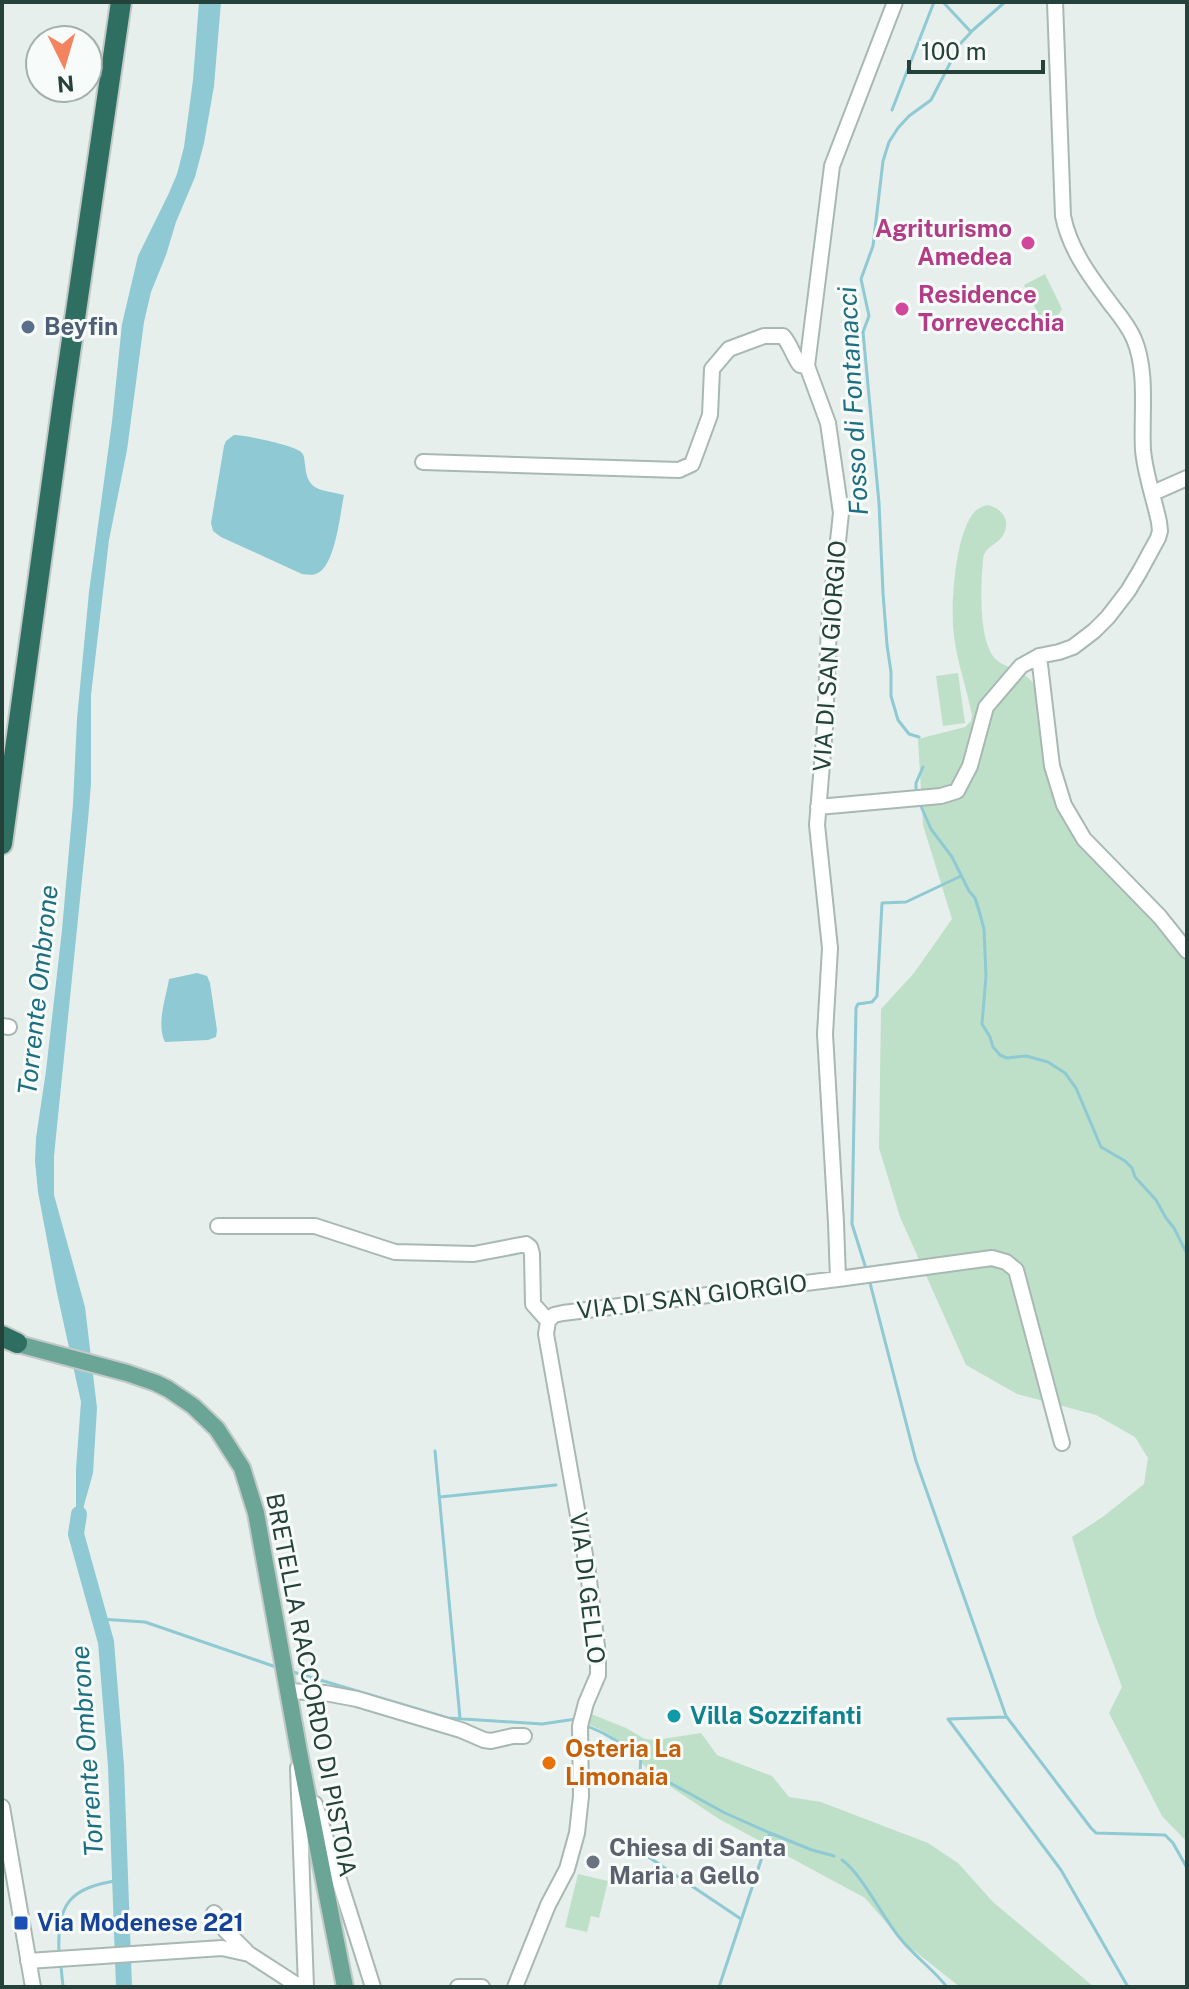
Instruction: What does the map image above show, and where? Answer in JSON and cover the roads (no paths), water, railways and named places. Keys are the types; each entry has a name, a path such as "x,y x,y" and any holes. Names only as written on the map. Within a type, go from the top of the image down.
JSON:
{"highway":[{"path":"2,775 111,2"},
{"path":"2,844 121,2"}],"main road":[{"name":"BRETELLA RACCORDO DI PISTOIA","path":"6,1340 156,1383 193,1406 217,1429 242,1468 256,1513 345,1987"}],"street":[{"name":"VIA DI SAN GIORGIO","path":"838,1279 825,1034 830,960 817,834 829,625 841,513 828,423 807,366 832,166 895,2"},
{"path":"818,807 941,796 957,791 970,766 986,707 1021,666 1039,656 1063,651 1082,642 1108,617 1128,591 1160,531 1144,456 1142,387 1134,340 1079,258 1063,216 1055,2"},
{"path":"423,462 679,470 692,464 710,415 712,369 729,349 764,336 783,336 800,365 807,366"},
{"path":"1153,493 1187,478"},
{"path":"1039,656 1052,766 1064,805 1084,839 1160,917 1187,951"},
{"path":"218,1226 315,1226 395,1252 474,1254 526,1244 532,1254 532,1301 548,1321"},
{"name":"VIA DI SAN GIORGIO","path":"548,1321 554,1315 563,1313 992,1258 1006,1262 1016,1270 1062,1443"},
{"name":"VIA DI GELLO","path":"515,1987 548,1905 567,1869 577,1833 581,1796 580,1726 599,1670 588,1572 546,1334 548,1321"},
{"path":"288,1691 357,1699 461,1730 484,1740 524,1736"},
{"path":"299,1752 297,1779 306,1987"},
{"path":"307,1787 373,1987"},
{"path":"2,1807 33,1987"},
{"path":"214,1913 226,1931 249,1954 300,1987"},
{"path":"28,1961 202,1948 234,1949 249,1954"},
{"path":"458,1987 482,1987"}],"water":[{"path":"199,2 221,2 214,86 195,177 151,292 144,322 127,450 109,540 91,695 91,784 54,1156 54,1195 85,1307 97,1408 93,1473 76,1534 76,1469 81,1402 38,1192 36,1138 62,930 89,592 122,324 138,256 169,193 184,147"},
{"path":"234,435 296,449 303,455 312,485 344,495 334,546 319,573 302,574 213,531 211,523 224,446"},
{"path":"197,973 207,976 210,983 216,1037 165,1042 162,1019 169,979"}],"waterway":[{"path":"892,110 934,2"},
{"path":"943,2 971,32"},
{"name":"Fosso di Fontanacci","path":"919,737 909,734 898,720 891,696 879,503 863,332 869,316 861,279 873,246 883,161 889,142 909,116 931,100 960,44 1005,2"},
{"name":"Fosso di Fontanacci","path":"916,794 916,783 923,767"},
{"name":"Fosso di Fontanacci","path":"920,804 931,829 952,857 975,898 980,914 984,929 986,976 982,1024 993,1047 1007,1058 1026,1056 1048,1062 1065,1073 1076,1088 1101,1147 1132,1168 1135,1177 1156,1200 1174,1228 1187,1254"},
{"path":"867,1272 852,1224 856,1008 858,1004 872,1002 877,996 882,903 906,902 961,876"},
{"path":"869,1279 916,1461 1006,1716 1096,1833 1165,1835 1187,1868"},
{"path":"435,1451 460,1718"},
{"path":"440,1497 556,1485"},
{"name":"Torrente Ombrone","path":"79,1514 76,1534 106,1642 116,1766 124,1987"},
{"path":"100,1619 145,1622 276,1667"},
{"path":"293,1672 448,1718 542,1724 576,1719"},
{"path":"1007,1717 948,1719 1061,1870 1128,1987"},
{"path":"587,1726 641,1755 640,1772 672,1784 770,1833 834,1856"},
{"path":"719,1987 770,1833"},
{"path":"647,1856 741,1919"},
{"path":"842,1860 857,1875 899,1937 947,1987"},
{"path":"59,1954 61,1922 70,1901 89,1888 120,1880"},
{"path":"61,1966 63,1987"}],"place":[{"name":"Agriturismo Amedea","path":"1028,243"},
{"name":"Residence Torrevecchia","path":"902,309"},
{"name":"Beyfin","path":"28,327"},
{"name":"Villa Sozzifanti","path":"674,1716"},
{"name":"Osteria La Limonaia","path":"549,1763"},
{"name":"Chiesa di Santa Maria a Gello","path":"593,1862"},
{"name":"Via Modenese 221","path":"21,1923"}]}
